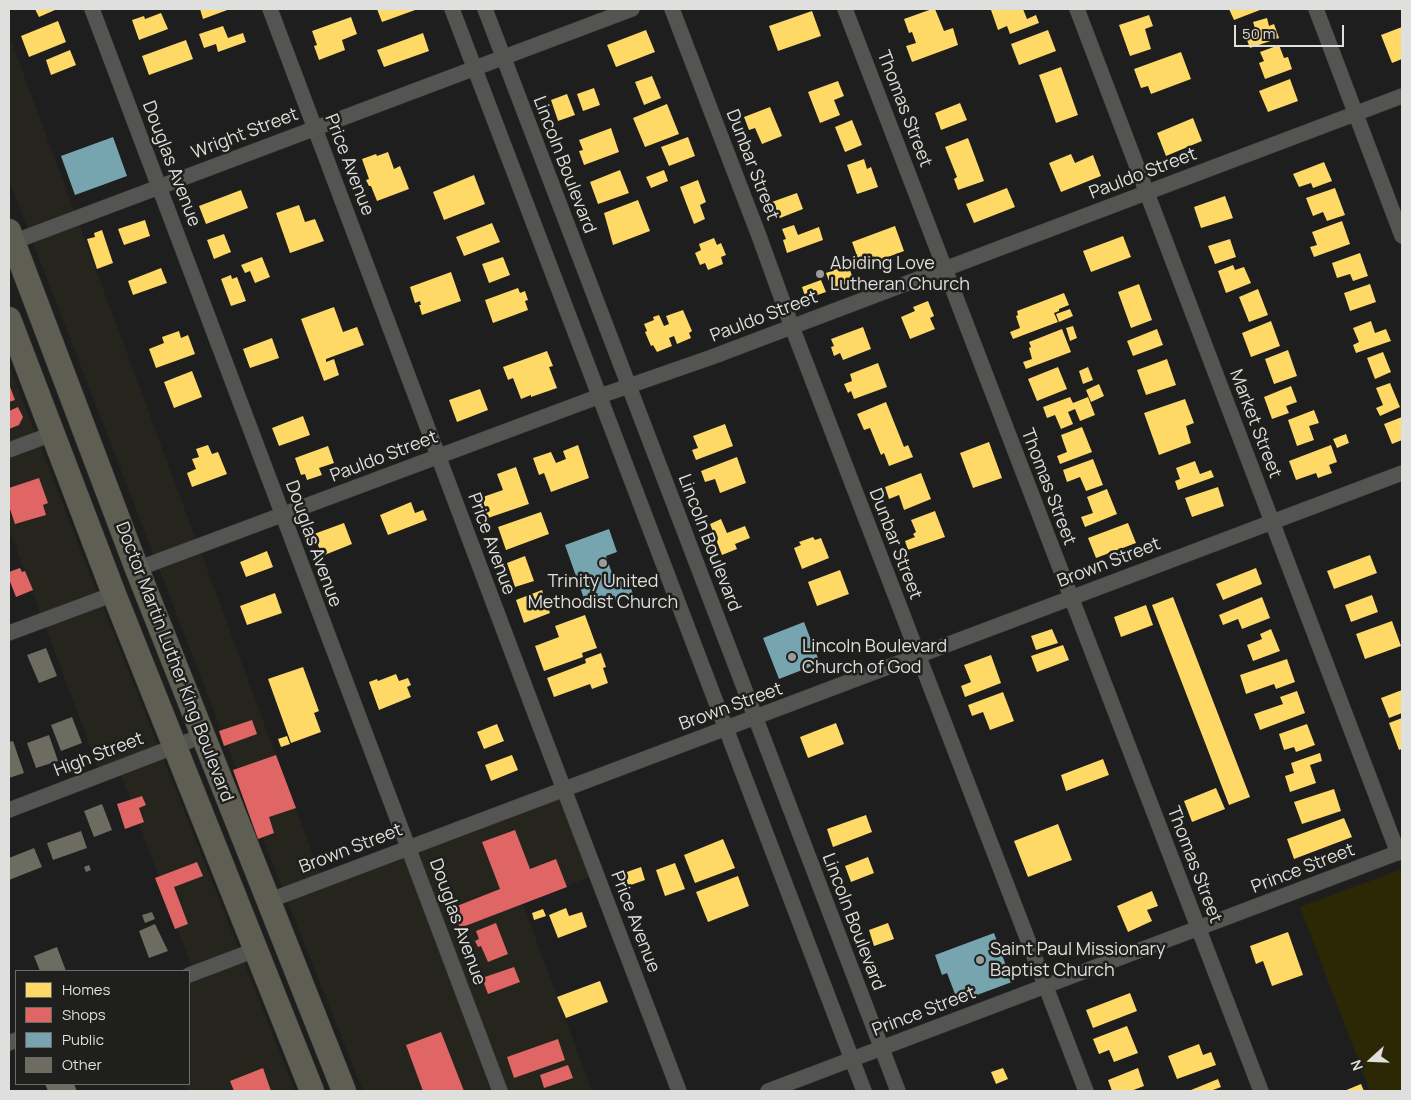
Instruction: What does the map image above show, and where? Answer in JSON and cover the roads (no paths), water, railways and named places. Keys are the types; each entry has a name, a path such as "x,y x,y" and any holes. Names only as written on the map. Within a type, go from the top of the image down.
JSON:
{"main road":[{"name":"Doctor Martin Luther King Boulevard","path":"10,238 202,736 344,1091"},
{"name":"Doctor Martin Luther King Boulevard","path":"9,319 114,594 255,950 289,1029 312,1091"},
{"path":"52,434 69,440 100,510 126,539"},
{"path":"289,1029 302,1038 325,1091"}],"street":[{"name":"Douglas Avenue","path":"92,9 500,1091"},
{"name":"Price Avenue","path":"270,9 679,1091"},
{"path":"452,9 864,1091"},
{"name":"Lincoln Boulevard","path":"485,9 898,1091"},
{"name":"Wright Street","path":"10,238 159,187 632,9"},
{"name":"Dunbar Street","path":"672,9 792,327 1086,1091"},
{"name":"Thomas Street","path":"845,9 1261,1091"},
{"name":"Market Street","path":"1078,9 1271,522 1400,852"},
{"path":"1316,9 1402,236"},
{"name":"Pauldo Street","path":"137,569 600,396 792,327 1402,96"},
{"path":"9,450 52,434"},
{"name":"Brown Street","path":"268,901 1402,473"},
{"path":"9,633 114,594"},
{"name":"High Street","path":"9,810 202,736"},
{"name":"Prince Street","path":"768,1091 1400,852"},
{"path":"190,975 255,950"}],"place":[{"name":"Abiding Love Lutheran Church","path":"820,274"},
{"name":"Trinity United Methodist Church","path":"603,563"},
{"name":"Lincoln Boulevard Church of God","path":"792,657"},
{"name":"Saint Paul Missionary Baptist Church","path":"980,960"}]}
